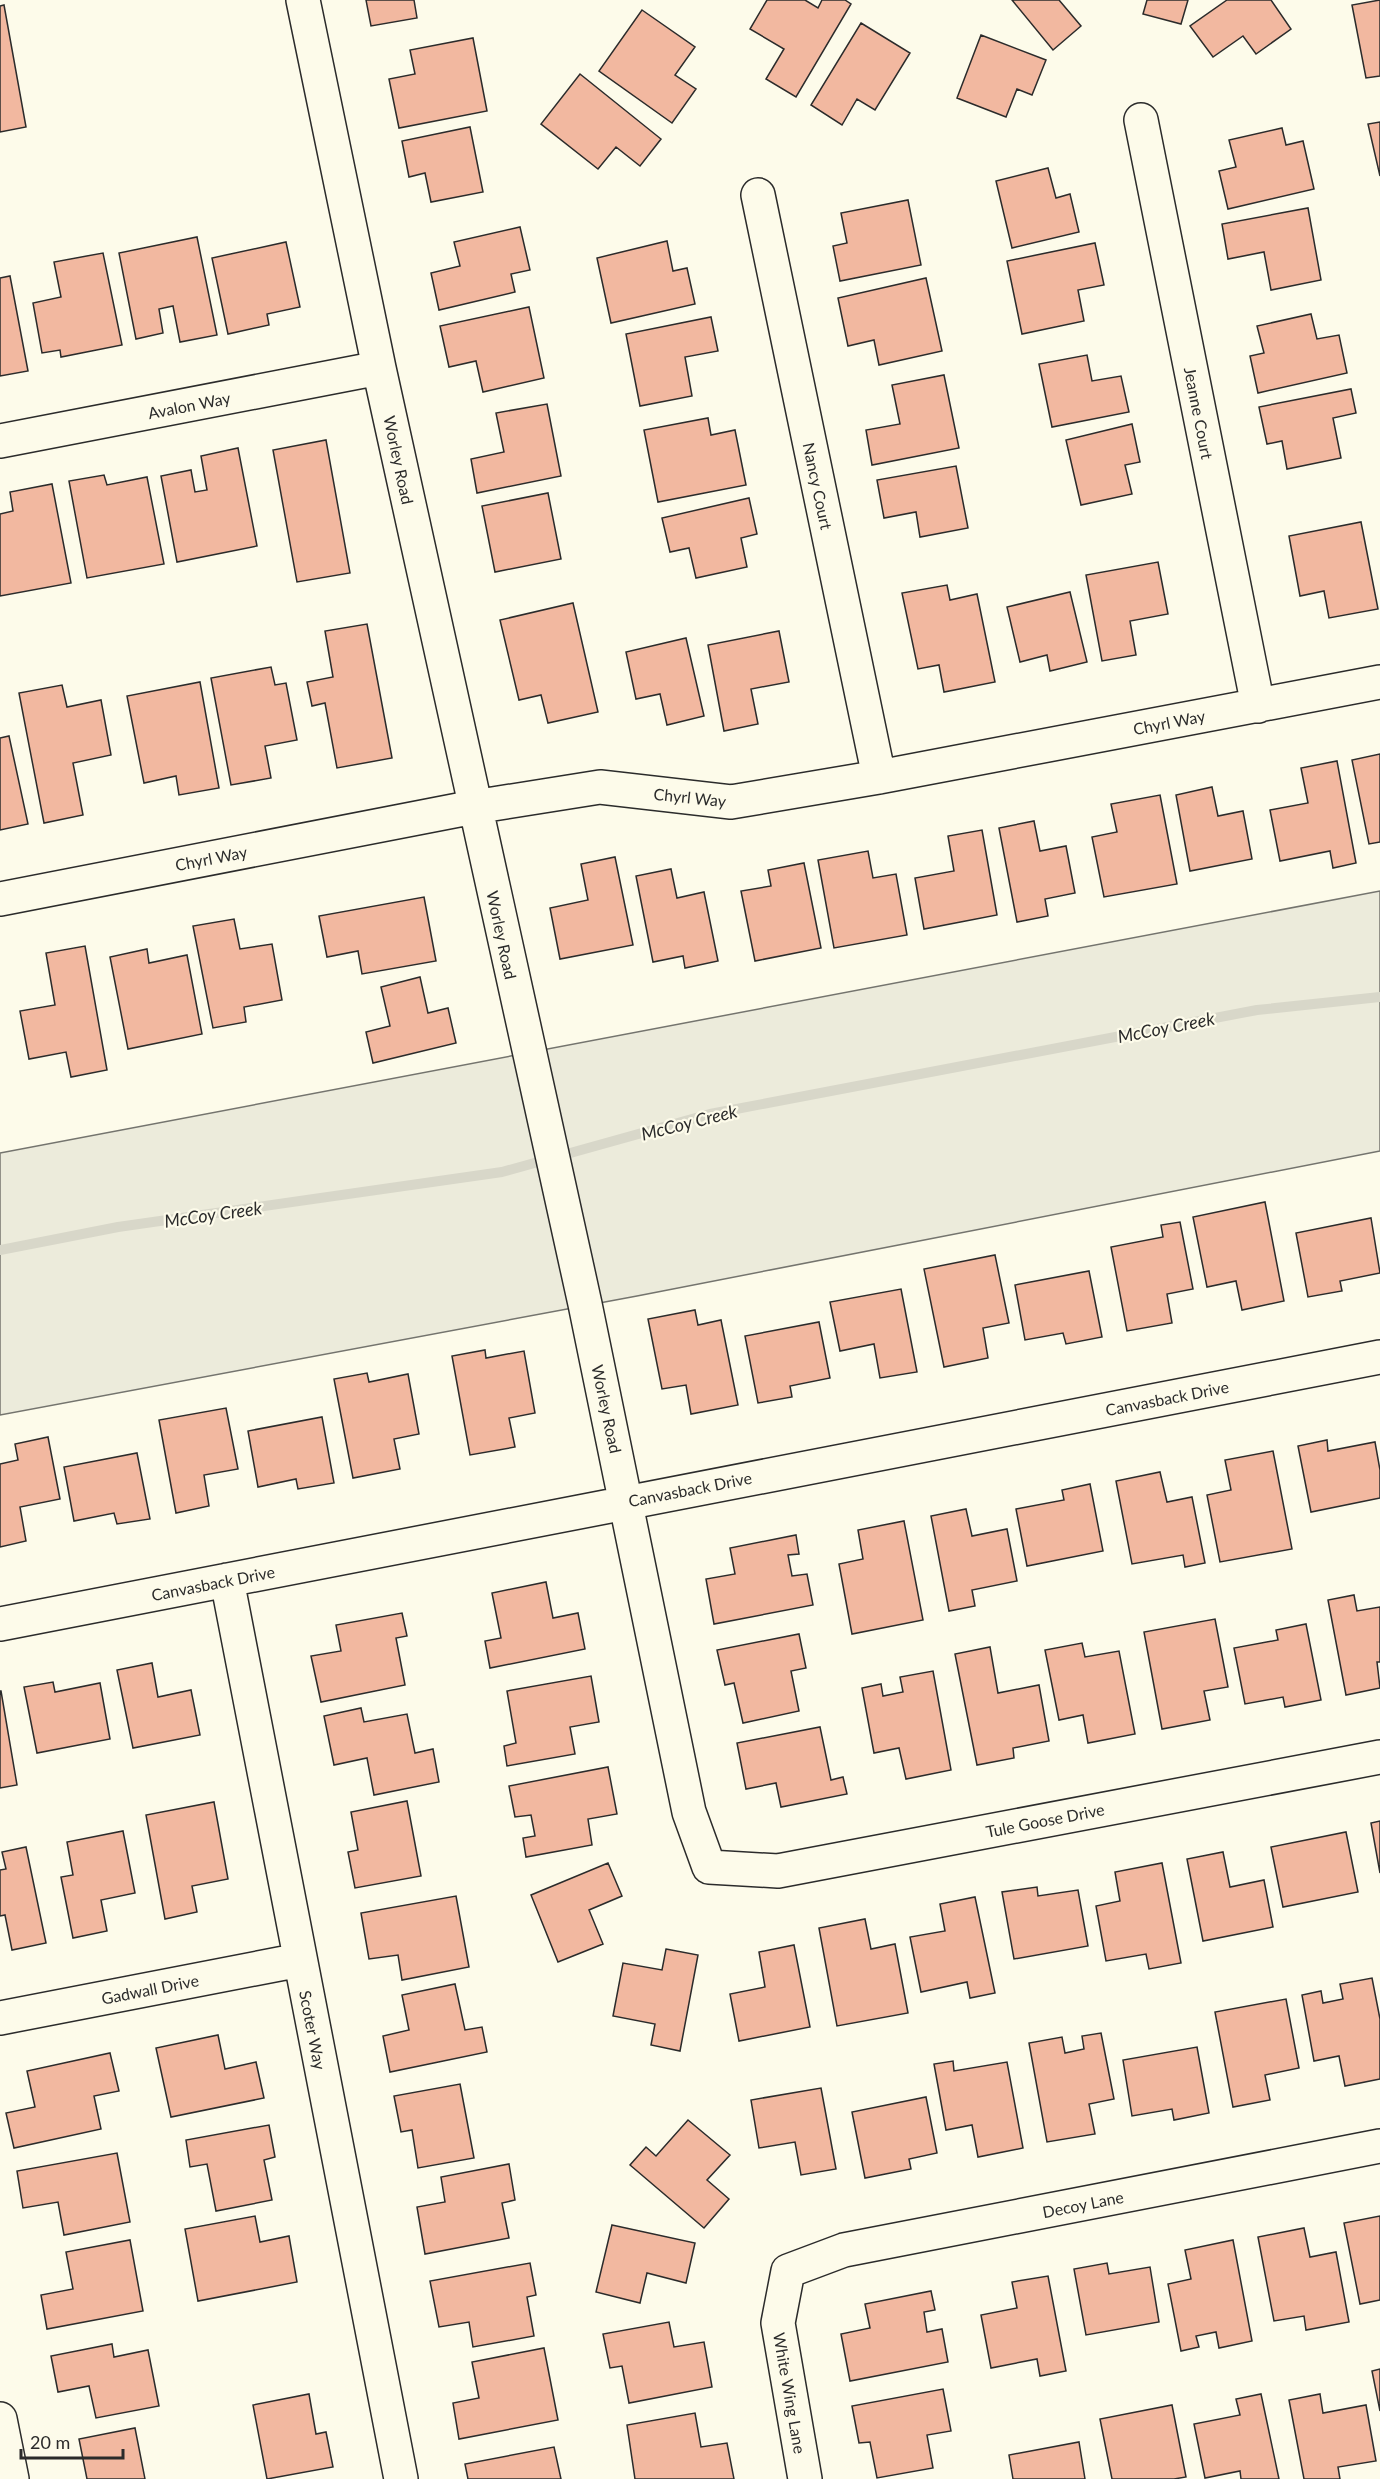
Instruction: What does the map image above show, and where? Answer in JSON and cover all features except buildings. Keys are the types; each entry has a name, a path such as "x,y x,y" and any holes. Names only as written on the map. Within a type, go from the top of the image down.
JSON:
{"street":[{"name":"Worley Road","path":"303,0 379,368 585,1304 689,1812 709,1868"},
{"name":"Jeanne Court","path":"1141,120 1258,706"},
{"name":"Nancy Court","path":"758,195 879,777"},
{"name":"Avalon Way","path":"0,441 379,368"},
{"name":"Chyrl Way","path":"0,899 474,807 600,787 731,802 879,777 1380,682"},
{"name":"Canvasback Drive","path":"0,1624 626,1501 1380,1357"},
{"name":"Scoter Way","path":"227,1580 401,2479"},
{"name":"Tule Goose Drive","path":"709,1868 778,1871 1380,1757"},
{"name":"Gadwall Drive","path":"0,2018 300,1960"},
{"name":"Decoy Lane","path":"789,2271 844,2250 1380,2146"},
{"name":"White Wing Lane","path":"789,2271 778,2323 805,2479"},
{"path":"0,2419 12,2479"}],"shaded area":[{"path":"1380,891 1380,1151 637,1296 0,1415 0,1153"}],"waterway":[{"name":"McCoy Creek","path":"0,1250 118,1227 502,1172 710,1114 1257,1010 1380,997"}]}
